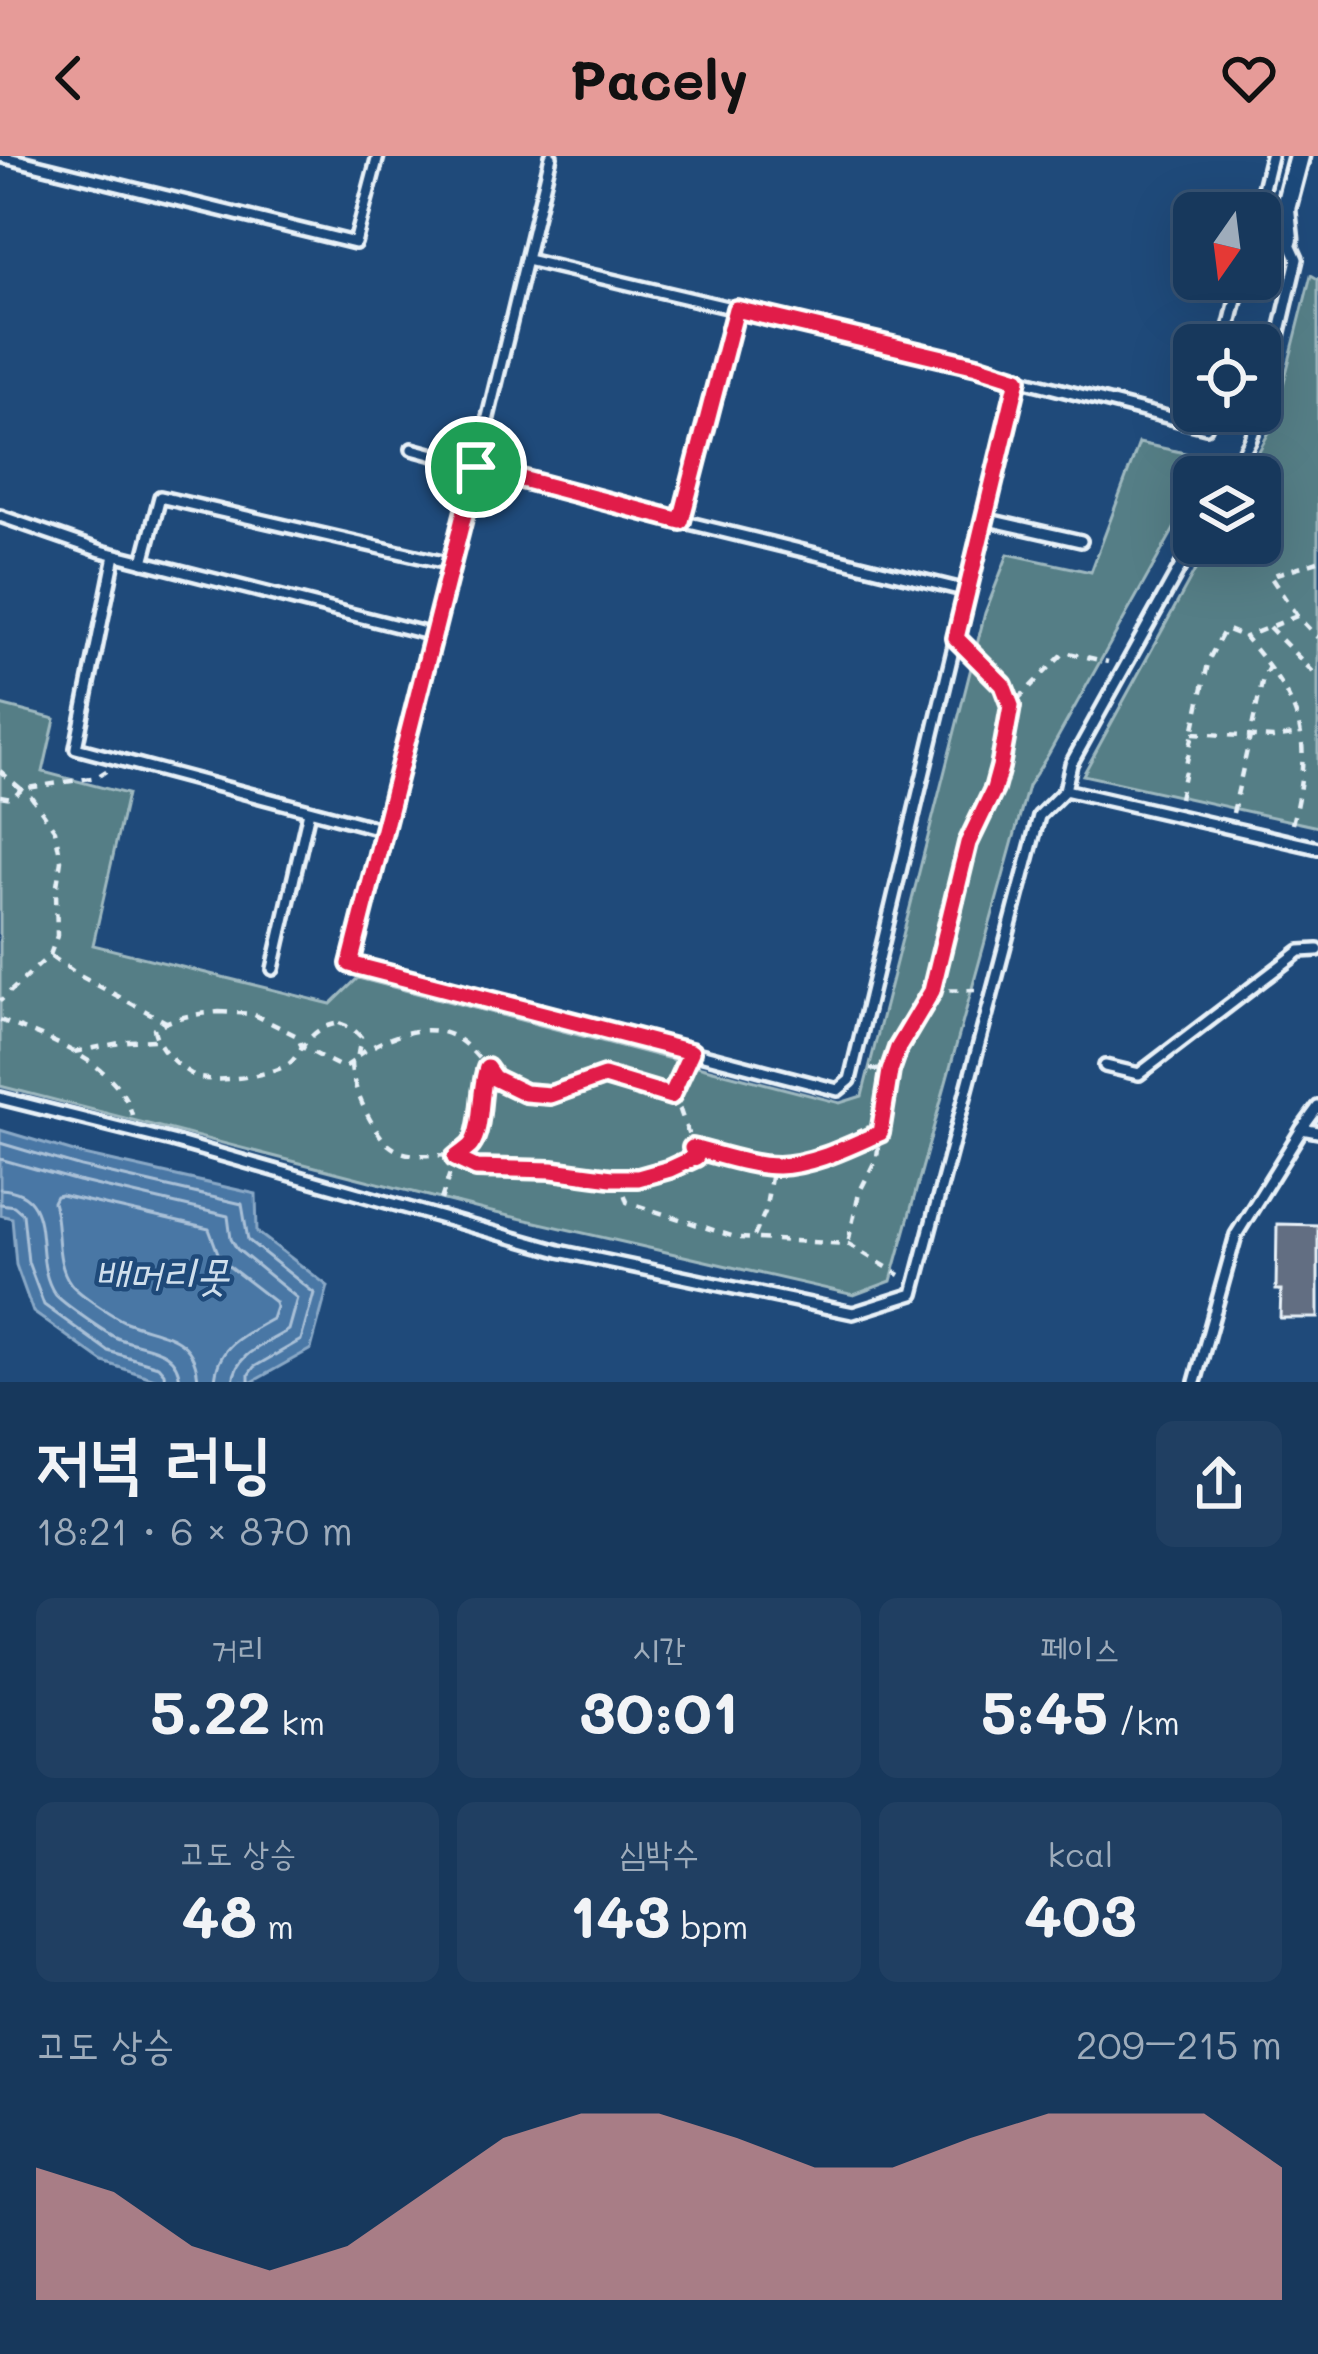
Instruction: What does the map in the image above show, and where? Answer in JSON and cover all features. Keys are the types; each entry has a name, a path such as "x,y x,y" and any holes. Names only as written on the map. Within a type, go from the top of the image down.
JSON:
{"street":[{"path":"1288,239 1285,209 1299,156"}],"lane":[{"path":"0,156 355,243 378,156"},
{"path":"550,156 350,964 838,1090 850,1080 1018,379"},
{"path":"1262,192 1270,156"},
{"path":"1242,456 1261,412 1297,260 1288,239"},
{"path":"526,260 977,366 1173,419"},
{"path":"681,521 736,309"},
{"path":"412,449 967,591"},
{"path":"143,562 160,497 451,564"},
{"path":"0,516 116,555 433,635"},
{"path":"984,519 1081,541"},
{"path":"116,555 76,748 384,830"},
{"path":"0,1098 559,1251 854,1313 913,1294 1039,816 1065,790 1071,764 1182,564"},
{"path":"1065,790 1318,848"},
{"path":"273,969 309,812"},
{"path":"1105,1066 1139,1075 1300,951 1318,950"},
{"path":"1195,1382 1236,1235 1318,1107"},
{"path":"1302,1129 1318,1132"}],"path":[{"path":"1318,561 1270,576 1318,638"},
{"path":"1245,638 1297,616"},
{"path":"1269,627 1318,677"},
{"path":"1175,816 1209,659 1225,629 1245,638 1284,688 1303,734 1303,781 1288,841"},
{"path":"848,1244 859,1193 877,1157 890,1071 898,1048 932,991 968,843 994,789 1011,706 1003,685 956,638"},
{"path":"1011,706 1065,652 1125,666"},
{"path":"1230,828 1269,668"},
{"path":"1193,734 1273,738 1303,734"},
{"path":"0,796 12,798 21,789 98,777 121,761"},
{"path":"0,771 30,795 55,830 61,860 57,936 50,955 0,1001"},
{"path":"50,955 166,1022"},
{"path":"932,991 992,990"},
{"path":"351,1063 358,1095 377,1130 390,1147 420,1156 455,1158 476,1168 619,1178 638,1178 696,1157 671,1096 604,1076 550,1095 525,1093 494,1078 464,1042 440,1029 396,1034 343,1068 302,1047 297,1036 253,1014 183,1016 154,1028 155,1040 199,1079 252,1077 289,1065 302,1047 311,1035 339,1023 361,1037 358,1055"},
{"path":"0,1019 67,1046 104,1073 128,1101 136,1132"},
{"path":"74,1052 155,1040"},
{"path":"671,1096 691,1052"},
{"path":"853,1066 890,1071"},
{"path":"436,1216 455,1158 473,1143 487,1068"},
{"path":"692,1148 773,1166 825,1155 880,1133"},
{"path":"753,1239 765,1212 773,1166"},
{"path":"619,1178 626,1202 738,1238 848,1244 915,1283"}],"green space":[{"path":"1311,275 1318,279 1318,827 1083,775 1199,564 1281,564 1281,456 1256,456 1269,432 1281,432 1281,393"},
{"path":"1139,443 1199,456 1173,456 1173,531 1028,786 891,1281 854,1295 487,1211 0,1086 0,705 55,719 43,772 127,794 93,945 331,1004 358,978 840,1103 862,1096 985,613 1008,554 1091,572"}],"water":[{"name":"배머리못","path":"0,1130 84,1155 256,1194 257,1232 328,1286 311,1349 252,1382 164,1382 103,1362 33,1312 16,1265 12,1218 0,1215"}],"building":[{"path":"1277,1224 1318,1225 1318,1318 1280,1318"}],"route":[{"path":"736,309 1018,379 956,638 1003,685 1011,706 1000,767 968,843 932,991 898,1048 890,1071 880,1133 825,1155 773,1166 692,1148 696,1157 638,1178 476,1168 455,1158 473,1143 487,1068 494,1078 525,1093 550,1095 604,1076 671,1096 691,1052 350,964 476,467 681,521 736,309"}]}
